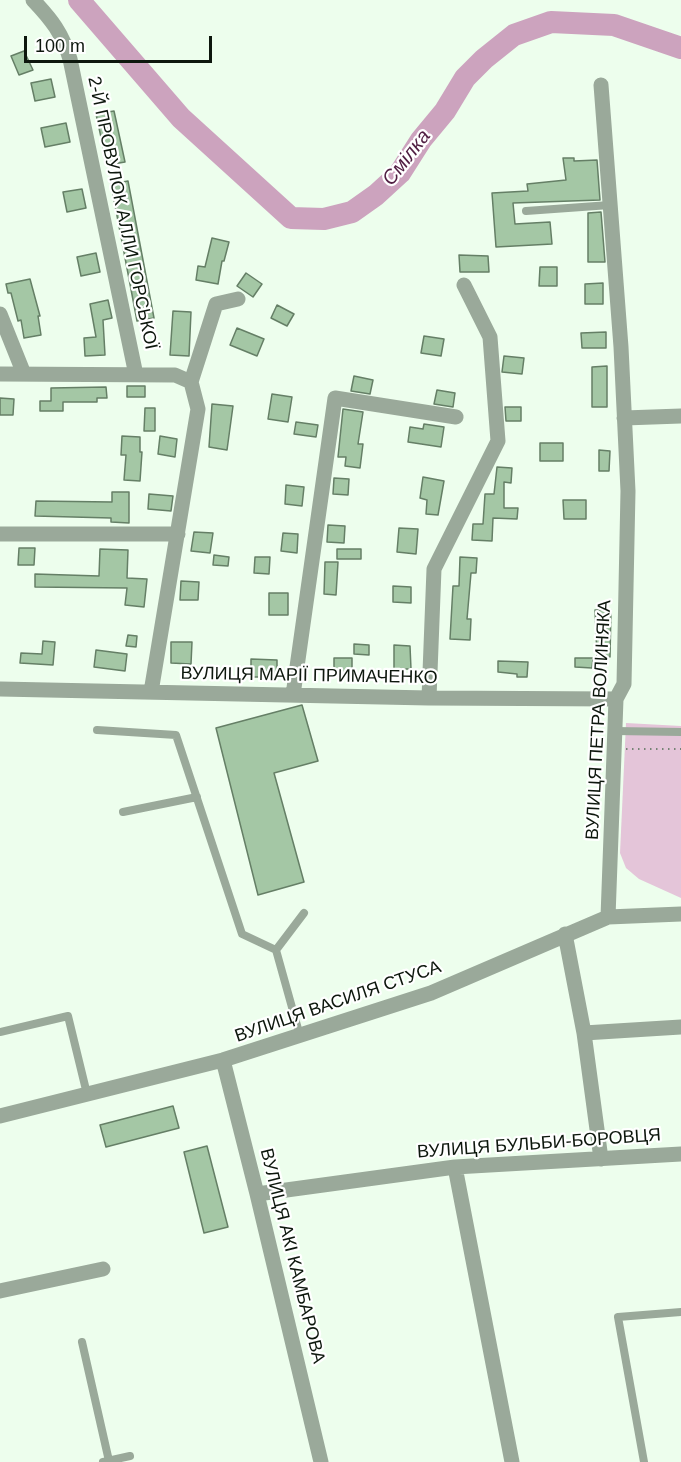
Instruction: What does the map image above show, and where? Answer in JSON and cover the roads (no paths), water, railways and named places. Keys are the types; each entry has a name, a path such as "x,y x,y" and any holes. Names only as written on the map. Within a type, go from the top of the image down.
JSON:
{"street":[{"name":"2-Й ПРОВУЛОК АЛЛИ ГОРСЬКОЇ","path":"33,0 50,18 64,39 70,59 136,375"},
{"name":"ВУЛИЦЯ ПЕТРА ВОЛИНЯКА","path":"601,85 628,491 624,684 616,699 608,916"},
{"path":"429,698 434,569 498,441 490,337 464,285"},
{"path":"151,692 198,409 191,382 216,304 238,299"},
{"path":"0,314 24,374"},
{"path":"0,374 175,375 191,382"},
{"path":"293,695 335,398 456,417"},
{"path":"624,418 681,416"},
{"path":"0,534 177,534"},
{"name":"ВУЛИЦЯ МАРІЇ ПРИМАЧЕНКО","path":"0,688 429,698 616,699"},
{"name":"ВУЛИЦЯ ВАСИЛЯ СТУСА","path":"0,1116 223,1060 431,993 608,916 681,914"},
{"path":"564,934 584,1033 601,1159"},
{"path":"584,1033 681,1028"},
{"name":"ВУЛИЦЯ АКІ КАМБАРОВА","path":"223,1060 321,1462"},
{"name":"ВУЛИЦЯ БУЛЬБИ-БОРОВЦЯ","path":"257,1194 455,1167 681,1154"},
{"path":"455,1167 512,1462"},
{"path":"0,1292 104,1269"}],"lane":[{"path":"526,211 610,205"},
{"path":"97,730 176,735 242,934 276,950 300,1036"},
{"path":"615,731 681,732"},
{"path":"123,812 196,797"},
{"path":"276,950 304,913"},
{"path":"0,1032 68,1016 87,1094"},
{"path":"644,1462 618,1317 681,1312"},
{"path":"82,1342 106,1461 130,1456"}],"waterway":[{"name":"Смілка","path":"79,0 181,118 291,218 324,219 352,212 376,195 400,173 421,140 445,111 465,78 514,35 551,22 614,25 681,48"}]}
